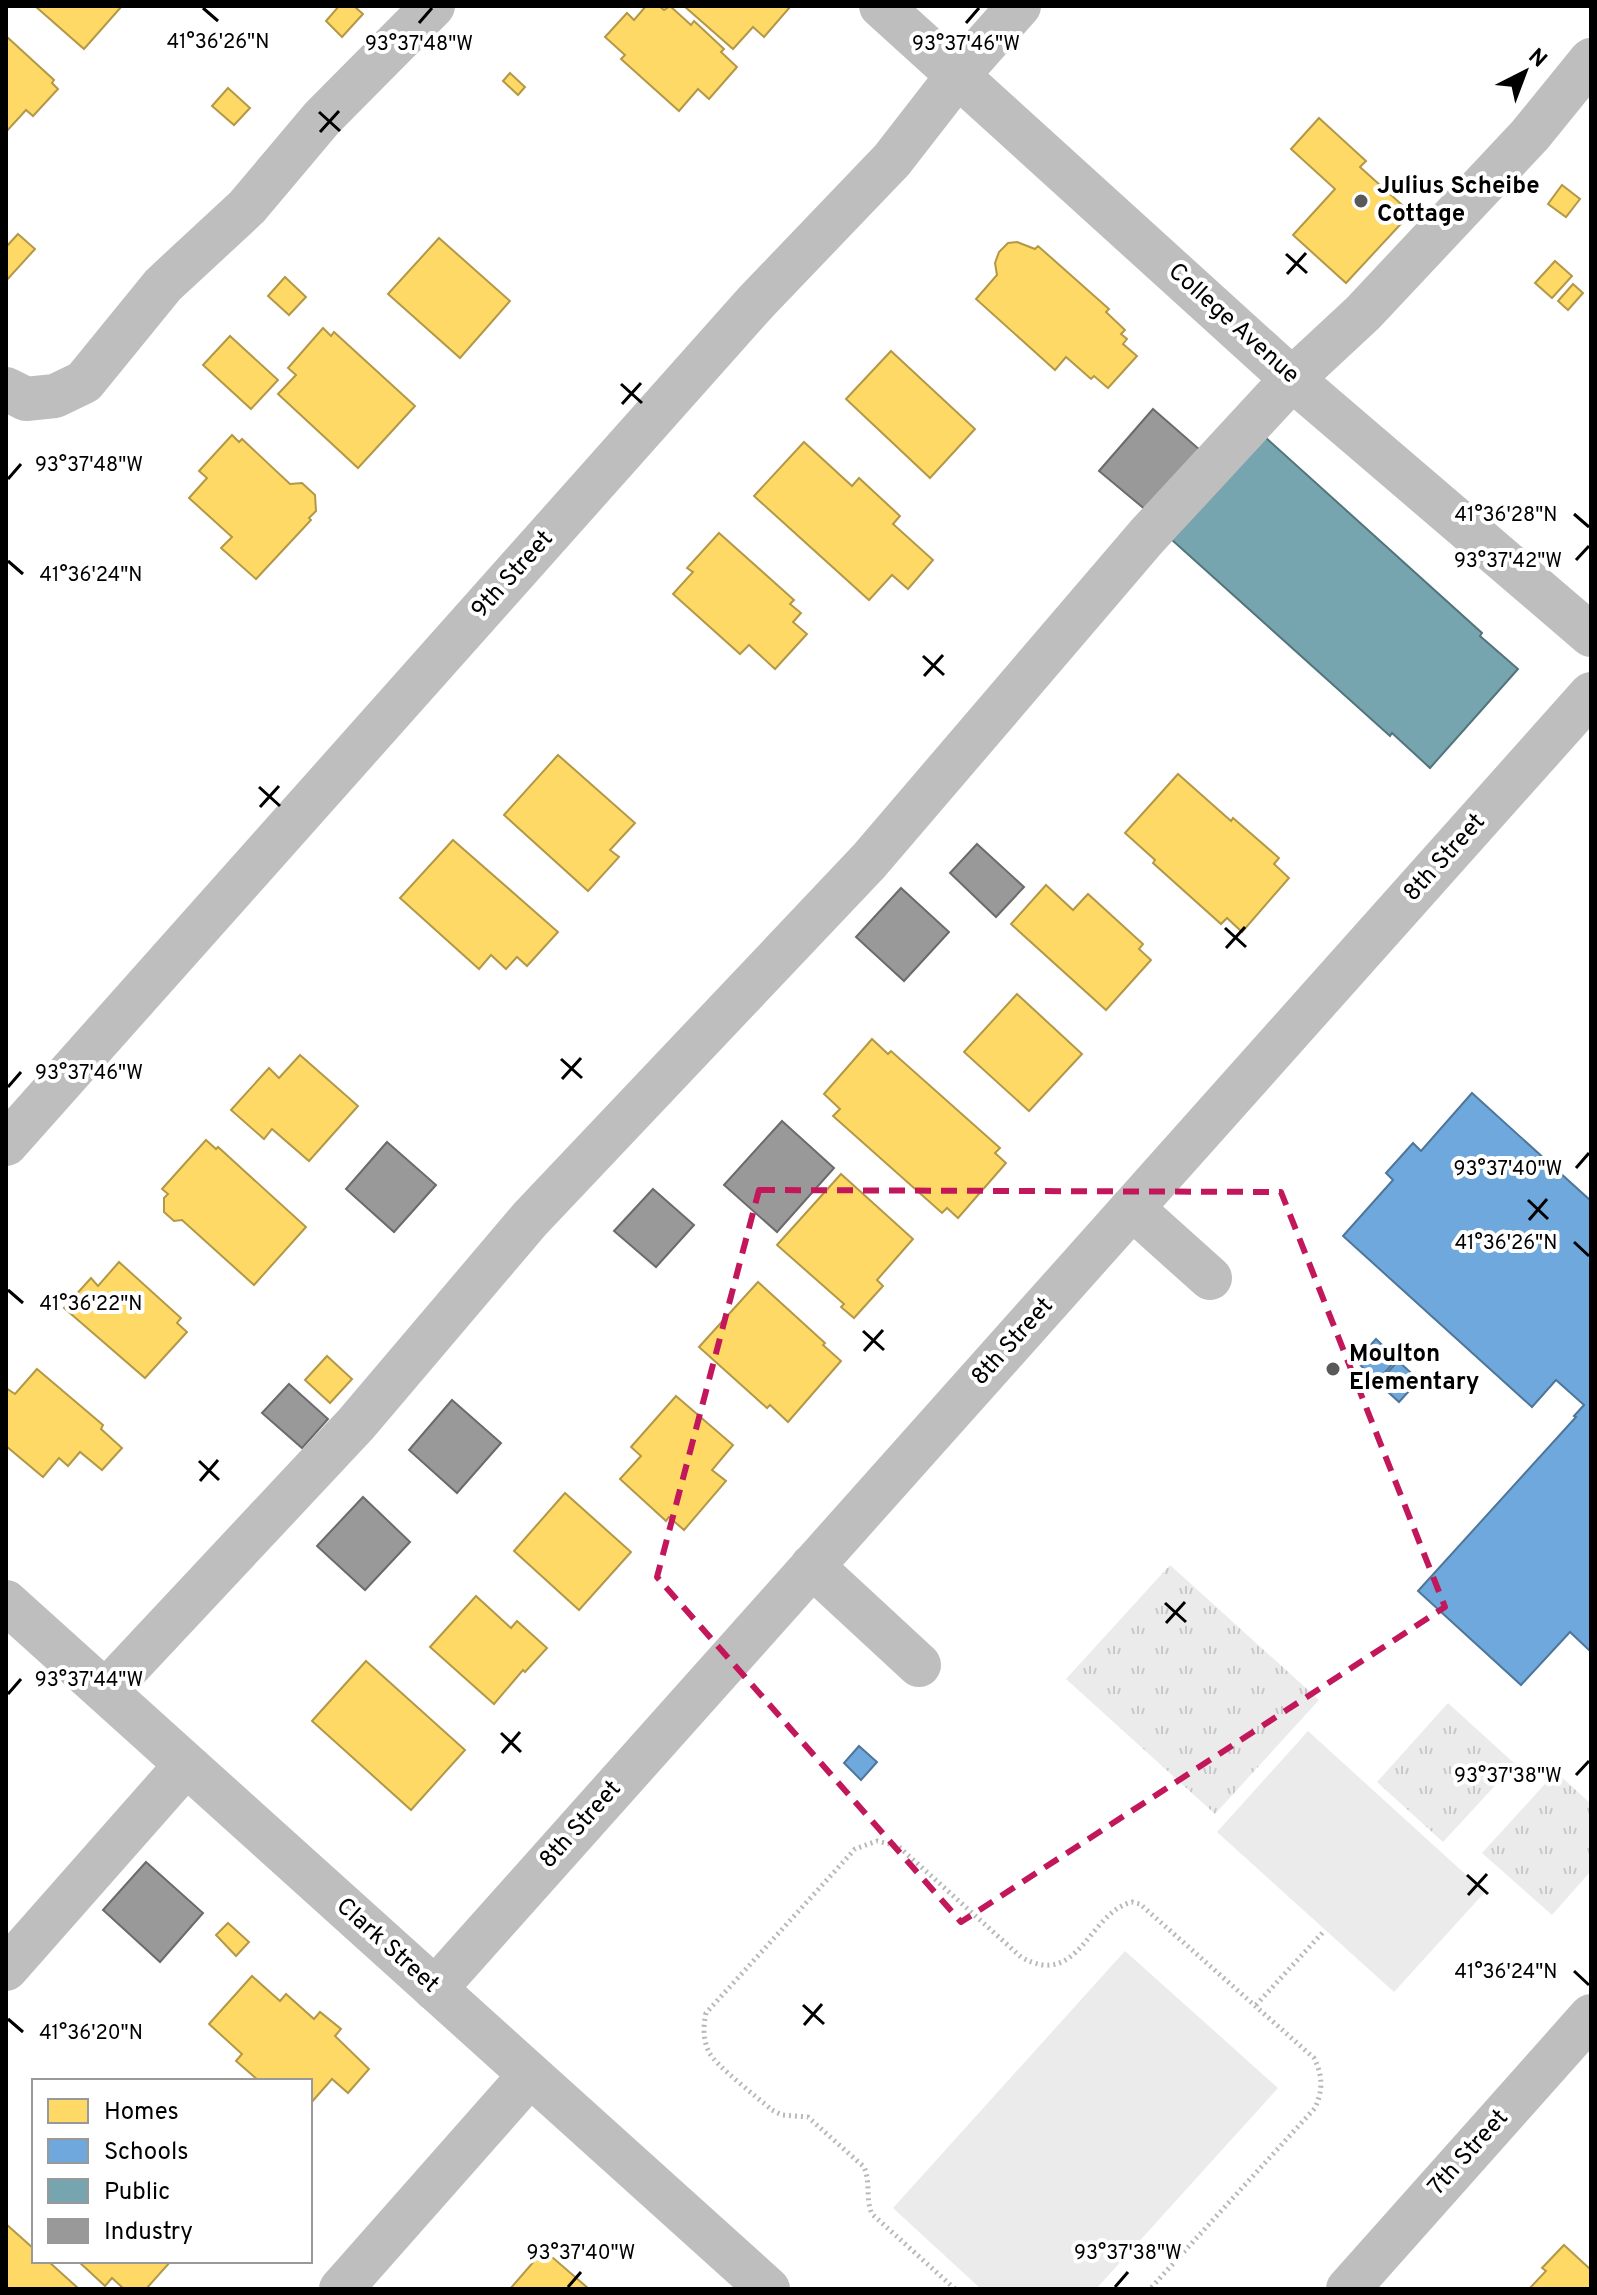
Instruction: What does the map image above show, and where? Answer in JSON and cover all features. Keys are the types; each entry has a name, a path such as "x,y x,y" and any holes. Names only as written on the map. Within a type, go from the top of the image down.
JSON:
{"street":[{"path":"6,389 26,399 55,396 84,382 163,285 247,207 322,118 433,6"},
{"name":"College Avenue","path":"881,6 1292,379 1591,635"},
{"name":"9th Street","path":"6,1144 756,302 892,160 958,75 1019,6"},
{"path":"106,1691 356,1424 530,1219 869,861 1147,536 1292,379 1363,313 1530,135 1591,60"},
{"name":"8th Street","path":"435,1989 1591,694"},
{"path":"1132,1208 1210,1278"},
{"path":"812,1566 919,1665"},
{"name":"Clark Street","path":"6,1602 768,2289"},
{"path":"6,1969 186,1765"},
{"name":"7th Street","path":"1348,2289 1591,2016"},
{"path":"341,2289 530,2075"}],"path":[{"path":"955,2289 872,2214 868,2204 868,2176 864,2167 808,2117 782,2115 772,2110 710,2054 705,2038 703,2024 706,2013 855,1849 877,1841 898,1846 1021,1957 1033,1964 1046,1965 1071,1958 1114,1910 1132,1902 1140,1904 1314,2058 1320,2070 1320,2096 1315,2108 1150,2289"},
{"path":"1256,2005 1325,1930"}],"highlighted area":[{"path":"759,1190 1281,1192 1445,1607 961,1922 657,1577"}],"green space":[{"path":"1170,1565 1319,1700 1215,1814 1066,1679"},
{"path":"1448,1703 1515,1764 1443,1842 1377,1782"},
{"path":"1308,1731 1485,1892 1394,1992 1217,1832"},
{"path":"1556,1772 1591,1804 1591,1871 1552,1915 1482,1853"},
{"path":"1125,1951 1278,2088 1096,2289 981,2289 893,2208"}],"building: Homes":[{"path":"35,6 122,6 84,49"},
{"path":"339,6 354,6 363,14 342,37 326,21"},
{"path":"646,6 659,6 664,10 670,6 691,25 694,21 724,49 721,52 737,67 709,99 698,89 679,111 621,59 625,55 605,37 627,13 634,20"},
{"path":"684,6 790,7 764,37 753,27 733,49"},
{"path":"6,36 54,80 52,83 58,89 33,116 26,110 6,132"},
{"path":"510,73 525,87 518,95 503,81"},
{"path":"228,88 250,108 234,125 212,106"},
{"name":"Julius Scheibe Cottage","path":"1319,118 1366,161 1360,167 1411,213 1346,283 1293,235 1335,189 1291,149"},
{"path":"1562,185 1580,199 1566,217 1548,204"},
{"path":"18,234 35,249 6,281 6,247"},
{"path":"439,238 510,301 460,358 388,294"},
{"path":"1017,242 1035,249 1038,246 1109,309 1106,312 1125,330 1121,334 1127,339 1123,344 1137,356 1108,388 1094,376 1091,379 1066,357 1055,370 976,299 997,275 995,263 999,252 1008,243"},
{"path":"1555,261 1572,276 1552,298 1535,283"},
{"path":"285,277 306,297 289,315 268,296"},
{"path":"1573,284 1583,293 1568,310 1558,301"},
{"path":"323,328 331,336 334,332 415,406 358,468 278,394 296,375 288,368"},
{"path":"230,336 278,380 251,409 203,365"},
{"path":"891,351 975,429 930,478 846,399"},
{"path":"232,435 239,442 242,439 290,484 302,483 315,495 316,511 309,518 311,520 256,579 221,548 232,537 189,498 207,478 199,471"},
{"path":"804,442 852,486 859,478 900,516 893,524 933,560 908,589 892,575 869,600 754,496"},
{"path":"719,533 794,600 790,604 801,613 793,622 807,634 775,669 749,645 740,654 673,594 693,572 687,568"},
{"path":"558,755 635,823 610,850 619,857 588,891 504,815"},
{"path":"1178,774 1279,858 1274,864 1289,878 1242,932 1227,918 1221,924 1153,863 1155,860 1125,833"},
{"path":"453,840 558,932 527,966 517,957 506,969 491,955 479,969 400,898"},
{"path":"1046,885 1073,910 1088,894 1143,944 1139,949 1151,960 1106,1010 1011,924"},
{"path":"1017,994 1082,1054 1029,1111 964,1052"},
{"path":"872,1039 888,1054 891,1051 1000,1148 995,1153 1006,1163 958,1218 947,1208 942,1213 833,1116 840,1109 824,1094"},
{"path":"300,1055 358,1106 309,1161 272,1129 264,1139 231,1110 269,1068 279,1078"},
{"path":"206,1140 216,1149 218,1147 306,1227 254,1285 182,1220 174,1221 164,1212 164,1198 168,1194 162,1189"},
{"path":"841,1174 913,1239 877,1280 883,1286 854,1318 841,1307 844,1304 777,1245"},
{"path":"119,1262 181,1318 177,1323 187,1332 145,1378 64,1308 91,1278 98,1286"},
{"path":"758,1282 841,1361 788,1422 770,1405 767,1408 699,1347"},
{"path":"327,1356 352,1379 330,1403 305,1380"},
{"path":"37,1369 103,1425 101,1429 122,1448 102,1470 80,1452 68,1466 59,1458 43,1477 6,1446 6,1388 15,1394"},
{"path":"676,1396 733,1445 712,1470 726,1481 684,1530 669,1517 666,1521 620,1479 641,1456 631,1447"},
{"path":"565,1493 631,1552 579,1610 514,1551"},
{"path":"476,1596 511,1628 517,1621 547,1648 494,1704 430,1647"},
{"path":"366,1661 465,1750 411,1810 312,1721"},
{"path":"228,1923 249,1942 236,1956 216,1935"},
{"path":"252,1976 280,2001 286,1994 314,2019 320,2012 341,2029 335,2036 369,2069 348,2093 332,2079 312,2102 312,2079 257,2079 236,2061 242,2054 209,2024"},
{"path":"6,2224 32,2247 32,2263 50,2263 79,2289 6,2289"},
{"path":"1564,2245 1591,2270 1591,2289 1529,2289 1546,2271 1542,2268"},
{"path":"542,2252 550,2259 552,2257 589,2289 510,2289"},
{"path":"80,2263 169,2263 146,2289 124,2289 112,2278 105,2286"}],"building: Schools":[{"path":"1472,1093 1591,1201 1591,1652 1570,1632 1521,1685 1418,1591 1584,1405 1556,1380 1532,1407 1343,1236 1393,1180 1386,1173 1413,1143 1421,1151"},
{"path":"1376,1339 1397,1359 1377,1381 1356,1361"},
{"path":"1398,1361 1419,1380 1399,1402 1378,1383"},
{"path":"859,1746 877,1762 861,1780 844,1763"}],"building: Public":[{"path":"1265,437 1518,669 1430,768 1392,733 1390,736 1172,540"}],"building: Industry":[{"path":"1153,409 1200,450 1147,511 1099,471"},
{"path":"977,844 1024,887 996,917 950,873"},
{"path":"901,888 949,932 904,981 856,937"},
{"path":"782,1121 834,1168 777,1232 724,1185"},
{"path":"387,1142 436,1185 394,1232 346,1189"},
{"path":"653,1189 694,1225 656,1267 614,1231"},
{"path":"289,1384 328,1419 302,1448 262,1413"},
{"path":"452,1400 501,1443 457,1493 409,1450"},
{"path":"363,1497 410,1542 365,1590 317,1546"},
{"path":"146,1862 203,1913 160,1962 103,1910"}],"place":[{"name":"Julius Scheibe Cottage","path":"1361,201"},
{"name":"Moulton Elementary","path":"1333,1369"}]}
